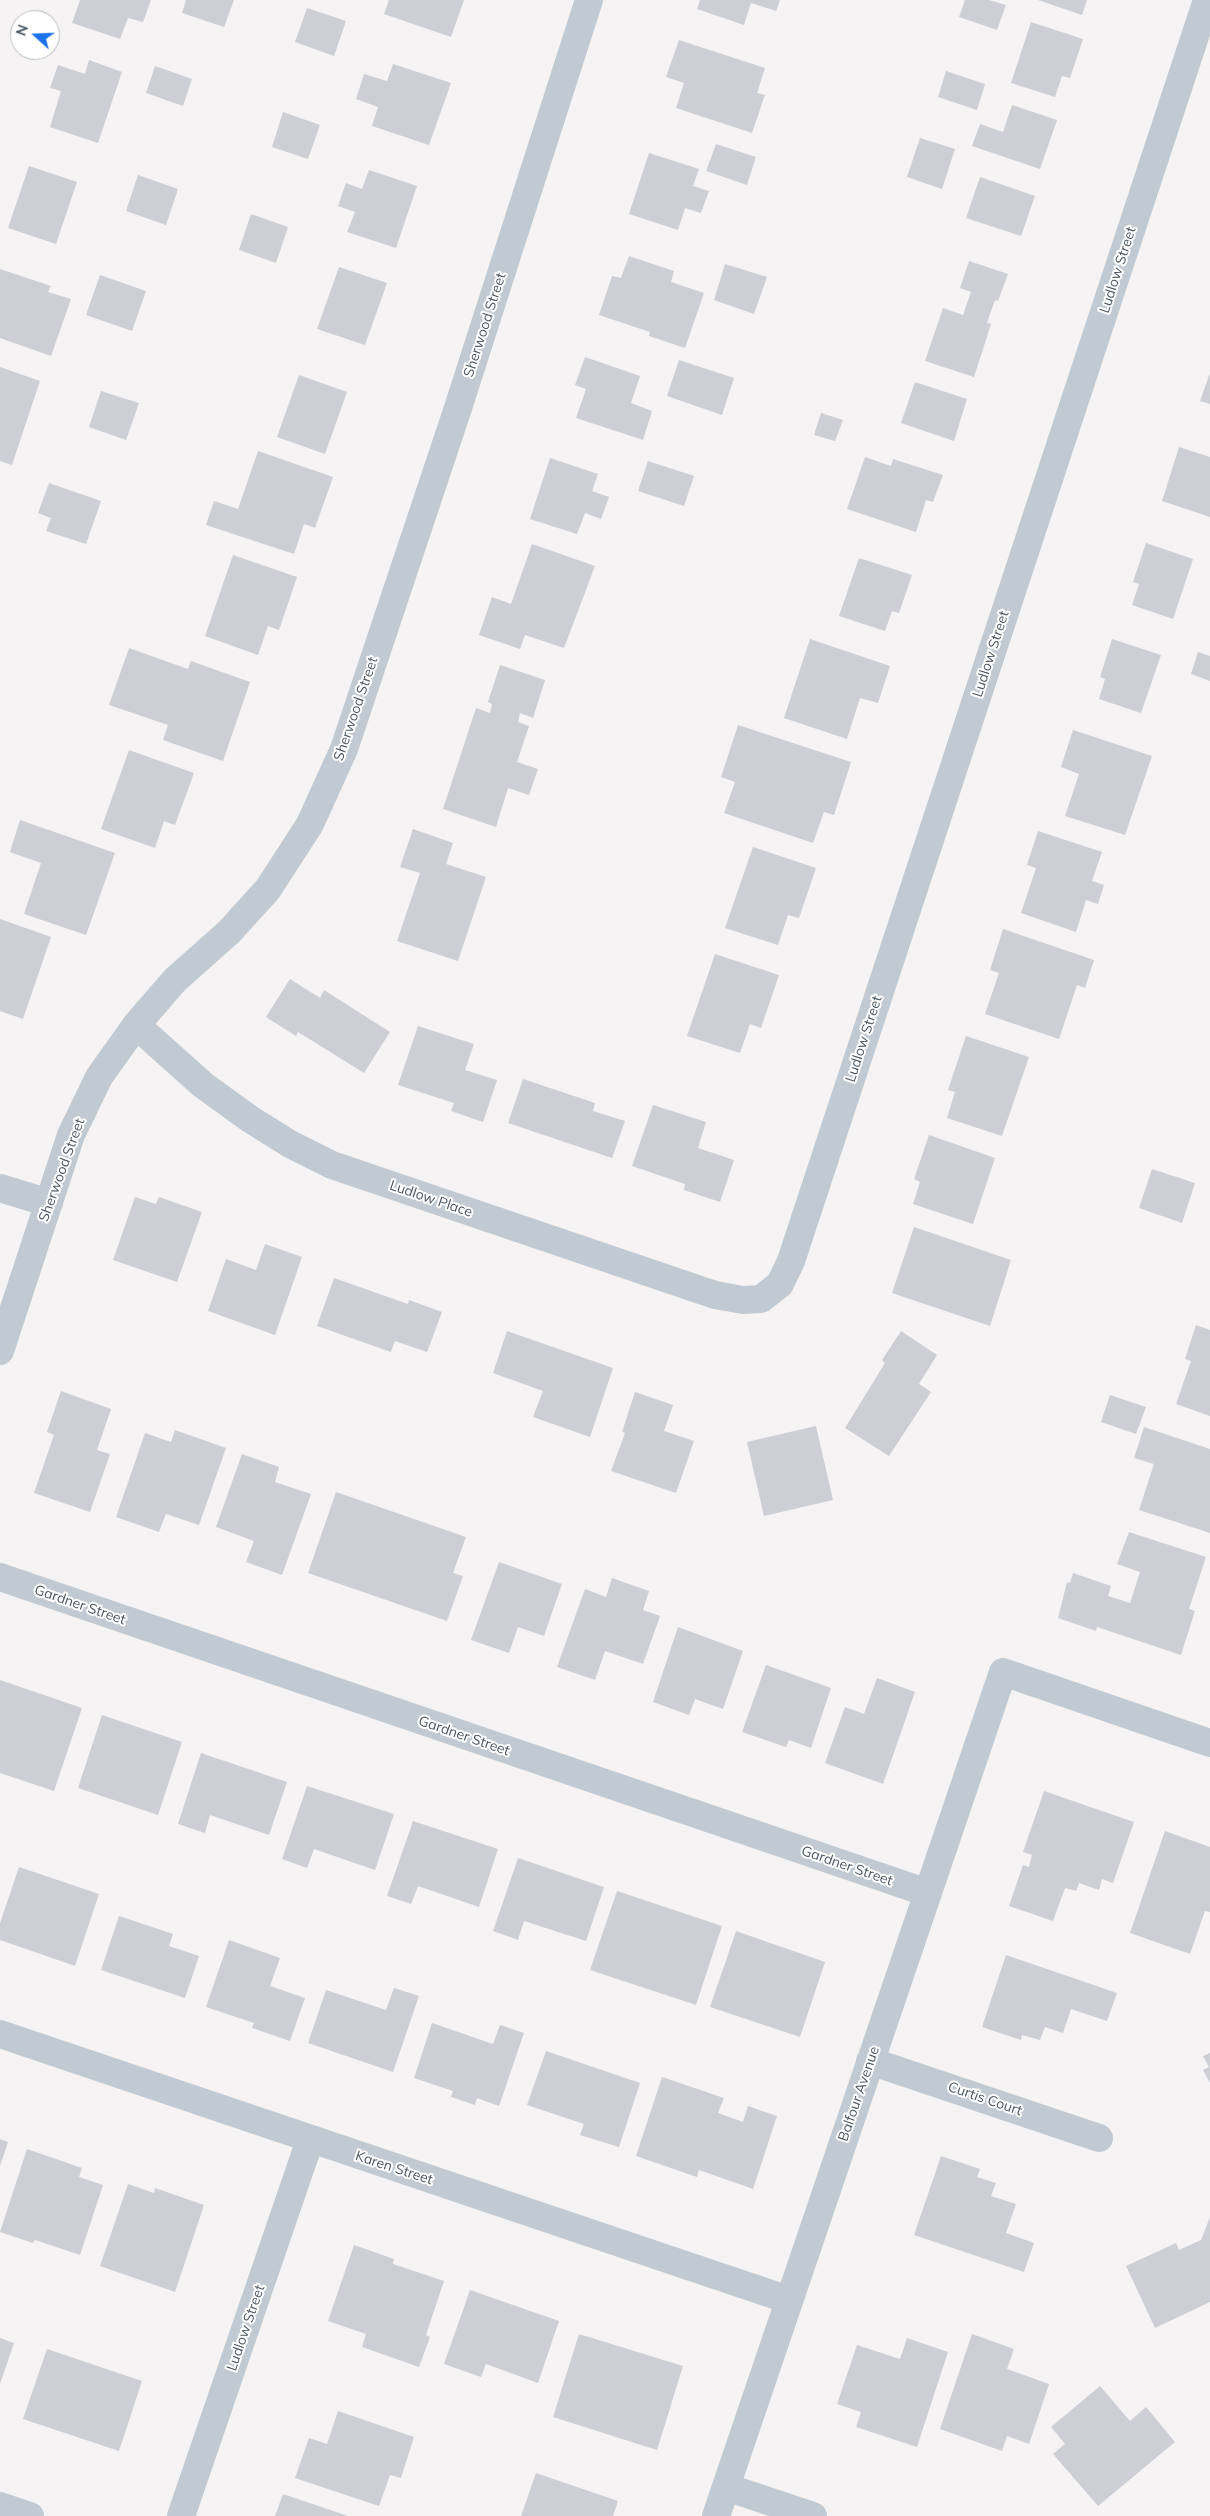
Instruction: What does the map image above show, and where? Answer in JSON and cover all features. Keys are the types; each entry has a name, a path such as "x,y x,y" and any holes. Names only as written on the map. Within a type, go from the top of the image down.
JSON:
{"street":[{"name":"Sherwood Street","path":"0,1351 71,1135 99,1077 136,1025 175,980 229,932 268,889 310,824 344,749 457,411 589,0"},
{"name":"Ludlow Street","path":"761,1299 780,1284 791,1261 1207,0"},
{"name":"Ludlow Place","path":"136,1025 204,1085 250,1120 290,1144 332,1165 715,1295 743,1300 761,1299"},
{"path":"0,1188 49,1203"},
{"name":"Gardner Street","path":"0,1577 928,1893"},
{"name":"Balfour Avenue","path":"716,2516 1003,1672 1210,1744"},
{"name":"Karen Street","path":"0,2034 789,2300"},
{"name":"Curtis Court","path":"870,2061 1099,2138"},
{"name":"Ludlow Street","path":"182,2516 310,2140"},
{"path":"726,2487 813,2516"},
{"path":"0,2506 30,2516"}],"building":[{"path":"80,0 151,0 143,22 128,18 120,39 72,23"},
{"path":"186,0 234,0 224,27 182,13"},
{"path":"389,0 464,0 451,37 384,14"},
{"path":"700,0 780,0 776,11 751,3 744,25 697,9"},
{"path":"965,0 989,0 1006,5 997,30 959,17"},
{"path":"1038,0 1087,0 1082,15"},
{"path":"307,8 346,21 334,56 295,42"},
{"path":"1031,22 1083,39 1070,78 1062,76 1055,97 1011,83"},
{"path":"679,40 765,68 757,93 765,95 752,133 676,108 684,83 666,77"},
{"path":"89,60 122,72 98,143 50,127 61,91 50,88 58,65 85,74"},
{"path":"393,64 451,83 429,145 372,126 378,107 356,99 364,74 387,81"},
{"path":"155,66 192,79 183,106 146,93"},
{"path":"946,71 985,84 977,110 938,97"},
{"path":"1012,105 1057,120 1040,169 972,146 980,124 1003,132"},
{"path":"283,112 320,125 308,159 272,147"},
{"path":"920,138 955,149 942,189 907,177"},
{"path":"716,144 756,157 747,185 706,171"},
{"path":"649,153 699,169 693,186 709,191 701,213 685,208 678,230 629,214"},
{"path":"29,166 77,182 56,244 8,228"},
{"path":"369,170 417,186 396,248 347,232 355,212 338,206 346,183 362,189"},
{"path":"138,175 178,189 166,225 126,211"},
{"path":"980,177 1035,196 1021,236 966,218"},
{"path":"251,214 288,227 276,263 239,250"},
{"path":"629,256 674,271 671,282 704,293 685,348 649,336 650,332 599,315 612,276 621,278"},
{"path":"969,261 1008,274 998,301 995,300 987,323 991,324 974,377 925,361 943,308 963,315 971,292 960,288"},
{"path":"725,264 767,277 754,314 714,300"},
{"path":"339,267 387,283 365,345 317,329"},
{"path":"0,269 51,286 48,292 71,299 51,356 0,338"},
{"path":"100,275 146,291 132,331 86,315"},
{"path":"585,357 640,376 631,403 652,411 643,440 576,418 586,389 575,385"},
{"path":"679,360 734,378 722,415 667,396"},
{"path":"0,367 40,381 12,465 0,461"},
{"path":"1210,373 1210,404 1200,401"},
{"path":"299,375 347,392 325,454 277,437"},
{"path":"915,382 967,399 954,441 901,423"},
{"path":"101,391 139,403 126,440 89,427"},
{"path":"821,413 843,420 835,441 814,435"},
{"path":"1179,447 1210,457 1210,517 1162,501"},
{"path":"258,451 333,477 315,528 304,524 294,554 206,525 214,501 238,509"},
{"path":"865,457 891,466 893,459 943,475 933,502 926,500 916,532 847,509"},
{"path":"550,458 598,474 592,491 609,497 601,519 585,513 577,534 530,519"},
{"path":"648,461 694,476 684,506 638,491"},
{"path":"49,483 101,501 86,544 46,531 51,518 38,513"},
{"path":"1146,543 1193,559 1173,619 1132,605 1139,584 1133,582"},
{"path":"532,544 595,566 564,648 525,635 520,649 479,635 492,597 511,604"},
{"path":"233,555 297,577 279,630 268,626 258,655 205,636"},
{"path":"859,558 912,575 899,613 892,611 885,631 839,616"},
{"path":"810,639 890,666 878,703 860,698 847,739 784,718"},
{"path":"1112,639 1161,655 1141,713 1099,699 1105,679 1100,677"},
{"path":"129,648 188,669 191,661 250,682 223,761 163,740 168,725 109,705"},
{"path":"1198,652 1210,656 1210,681 1191,674"},
{"path":"500,665 545,680 533,718 520,713 518,722 529,726 517,762 538,769 529,795 508,788 496,827 443,809 476,708 490,713 492,704 488,702"},
{"path":"738,725 851,762 834,815 824,812 813,843 724,813 735,782 721,777"},
{"path":"1073,730 1152,756 1125,835 1065,816 1079,774 1061,767"},
{"path":"129,750 194,773 175,825 164,821 155,848 101,829"},
{"path":"20,820 115,853 86,935 24,914 41,863 10,852"},
{"path":"413,829 453,843 446,864 486,877 458,961 397,941 420,873 400,867"},
{"path":"1038,831 1102,852 1092,881 1104,885 1098,904 1086,900 1076,932 1021,913 1036,868 1027,865"},
{"path":"753,847 816,868 799,918 788,915 778,945 725,928"},
{"path":"0,919 51,937 23,1019 0,1011"},
{"path":"1003,929 1094,960 1085,988 1077,985 1059,1039 985,1014 999,973 990,970"},
{"path":"715,954 779,975 761,1028 750,1024 740,1053 687,1036"},
{"path":"290,979 320,998 324,990 390,1032 364,1073 298,1032 296,1036 266,1017"},
{"path":"418,1026 474,1044 465,1070 497,1080 483,1122 451,1111 454,1103 398,1085"},
{"path":"966,1036 1029,1057 1002,1136 947,1118 955,1092 948,1090"},
{"path":"523,1079 595,1103 593,1111 625,1121 612,1158 508,1123"},
{"path":"653,1105 706,1122 698,1148 734,1160 720,1202 684,1190 685,1184 632,1166"},
{"path":"929,1135 995,1158 973,1224 913,1204 920,1182 914,1179"},
{"path":"1152,1169 1195,1183 1182,1223 1139,1208"},
{"path":"135,1197 156,1204 159,1197 202,1212 177,1282 113,1260"},
{"path":"914,1227 1011,1260 990,1326 892,1293"},
{"path":"265,1244 302,1257 275,1335 208,1311 226,1259 256,1270"},
{"path":"334,1278 408,1304 409,1300 442,1312 427,1352 395,1341 391,1352 317,1326"},
{"path":"1196,1325 1210,1330 1210,1416 1176,1404 1191,1361 1185,1359"},
{"path":"507,1331 613,1368 590,1437 533,1417 543,1391 493,1373"},
{"path":"901,1331 937,1355 919,1384 931,1392 889,1456 845,1428 885,1363 882,1360"},
{"path":"61,1391 111,1409 97,1450 110,1454 90,1512 34,1493 54,1435 47,1432"},
{"path":"635,1392 673,1405 664,1431 694,1441 676,1493 611,1471 625,1433 622,1432"},
{"path":"1110,1395 1146,1407 1136,1434 1101,1422"},
{"path":"816,1426 833,1500 764,1516 747,1442"},
{"path":"1144,1427 1210,1449 1210,1533 1139,1510 1154,1464 1134,1458"},
{"path":"175,1430 226,1448 199,1525 166,1514 159,1532 116,1517 145,1433 171,1442"},
{"path":"242,1454 279,1467 275,1482 311,1494 282,1575 246,1562 254,1541 216,1527"},
{"path":"336,1492 466,1537 453,1573 463,1576 447,1621 308,1573"},
{"path":"1129,1532 1206,1557 1189,1609 1195,1611 1181,1655 1097,1627 1096,1631 1058,1618 1067,1582 1070,1583 1073,1573 1111,1586 1108,1596 1130,1603 1140,1572 1117,1564"},
{"path":"499,1562 562,1584 544,1636 518,1627 509,1653 471,1640"},
{"path":"612,1578 649,1591 643,1610 660,1616 643,1664 605,1651 595,1680 557,1667 585,1589 606,1597"},
{"path":"678,1627 743,1651 723,1709 695,1699 689,1715 653,1702"},
{"path":"766,1665 831,1688 811,1748 789,1740 786,1747 742,1732"},
{"path":"877,1678 915,1692 883,1784 825,1763 845,1707 864,1714"},
{"path":"0,1680 82,1708 54,1791 0,1773"},
{"path":"102,1715 182,1742 158,1815 78,1788"},
{"path":"201,1753 287,1782 269,1835 210,1815 205,1833 178,1824"},
{"path":"307,1786 394,1814 375,1870 314,1849 307,1868 282,1859"},
{"path":"1044,1791 1134,1822 1113,1883 1102,1879 1099,1890 1079,1883 1076,1891 1065,1888 1053,1921 1009,1906 1023,1865 1029,1867 1032,1855 1023,1852"},
{"path":"413,1821 498,1849 479,1907 418,1886 411,1904 387,1896"},
{"path":"1165,1831 1210,1847 1210,1912 1205,1911 1190,1954 1130,1933"},
{"path":"518,1858 604,1887 586,1941 524,1921 518,1940 493,1931"},
{"path":"19,1867 99,1894 75,1966 0,1940 0,1923"},
{"path":"617,1891 722,1926 696,2005 590,1970"},
{"path":"119,1916 173,1934 169,1946 199,1956 185,1998 101,1970"},
{"path":"736,1931 825,1962 800,2037 710,2007"},
{"path":"229,1940 280,1958 270,1986 305,1998 290,2041 252,2028 254,2023 206,2007"},
{"path":"1006,1955 1117,1993 1107,2021 1071,2009 1063,2033 1045,2027 1040,2040 1022,2035 1021,2040 982,2027"},
{"path":"394,1988 419,1996 393,2072 308,2043 326,1990 386,2010"},
{"path":"432,2023 493,2044 500,2025 524,2033 499,2106 477,2098 475,2105 451,2097 453,2091 414,2078"},
{"path":"546,2051 640,2083 619,2147 580,2135 584,2124 527,2105"},
{"path":"1210,2053 1210,2083 1203,2070 1209,2067 1203,2056"},
{"path":"662,2077 724,2098 718,2113 743,2122 748,2106 777,2116 753,2189 699,2170 697,2177 636,2156"},
{"path":"0,2139 8,2142 0,2166"},
{"path":"27,2149 82,2168 79,2177 103,2185 80,2255 35,2240 33,2243 0,2232"},
{"path":"941,2156 980,2169 977,2177 996,2183 991,2196 1016,2204 1006,2233 1034,2243 1024,2272 914,2235"},
{"path":"128,2184 154,2193 155,2188 204,2205 175,2292 100,2266"},
{"path":"1210,2217 1210,2302 1155,2328 1126,2266 1176,2243 1179,2250 1201,2240"},
{"path":"354,2245 394,2259 393,2264 444,2281 426,2335 430,2337 419,2367 362,2347 366,2334 328,2321"},
{"path":"470,2290 559,2321 538,2383 486,2364 481,2377 444,2364"},
{"path":"579,2334 683,2366 657,2450 553,2417"},
{"path":"972,2334 1014,2349 1007,2369 1049,2384 1029,2444 1007,2436 1002,2451 940,2429"},
{"path":"0,2338 14,2343 0,2384"},
{"path":"907,2338 948,2352 917,2447 856,2427 861,2412 837,2404 857,2345 900,2359"},
{"path":"47,2349 142,2381 119,2451 23,2419"},
{"path":"1100,2386 1130,2421 1146,2407 1175,2442 1098,2506 1053,2454 1065,2444 1051,2427"},
{"path":"338,2411 414,2437 401,2478 390,2475 379,2506 295,2478 309,2438 327,2444"},
{"path":"536,2473 618,2501 613,2516 521,2516"},
{"path":"283,2494 348,2516 275,2516"}]}
